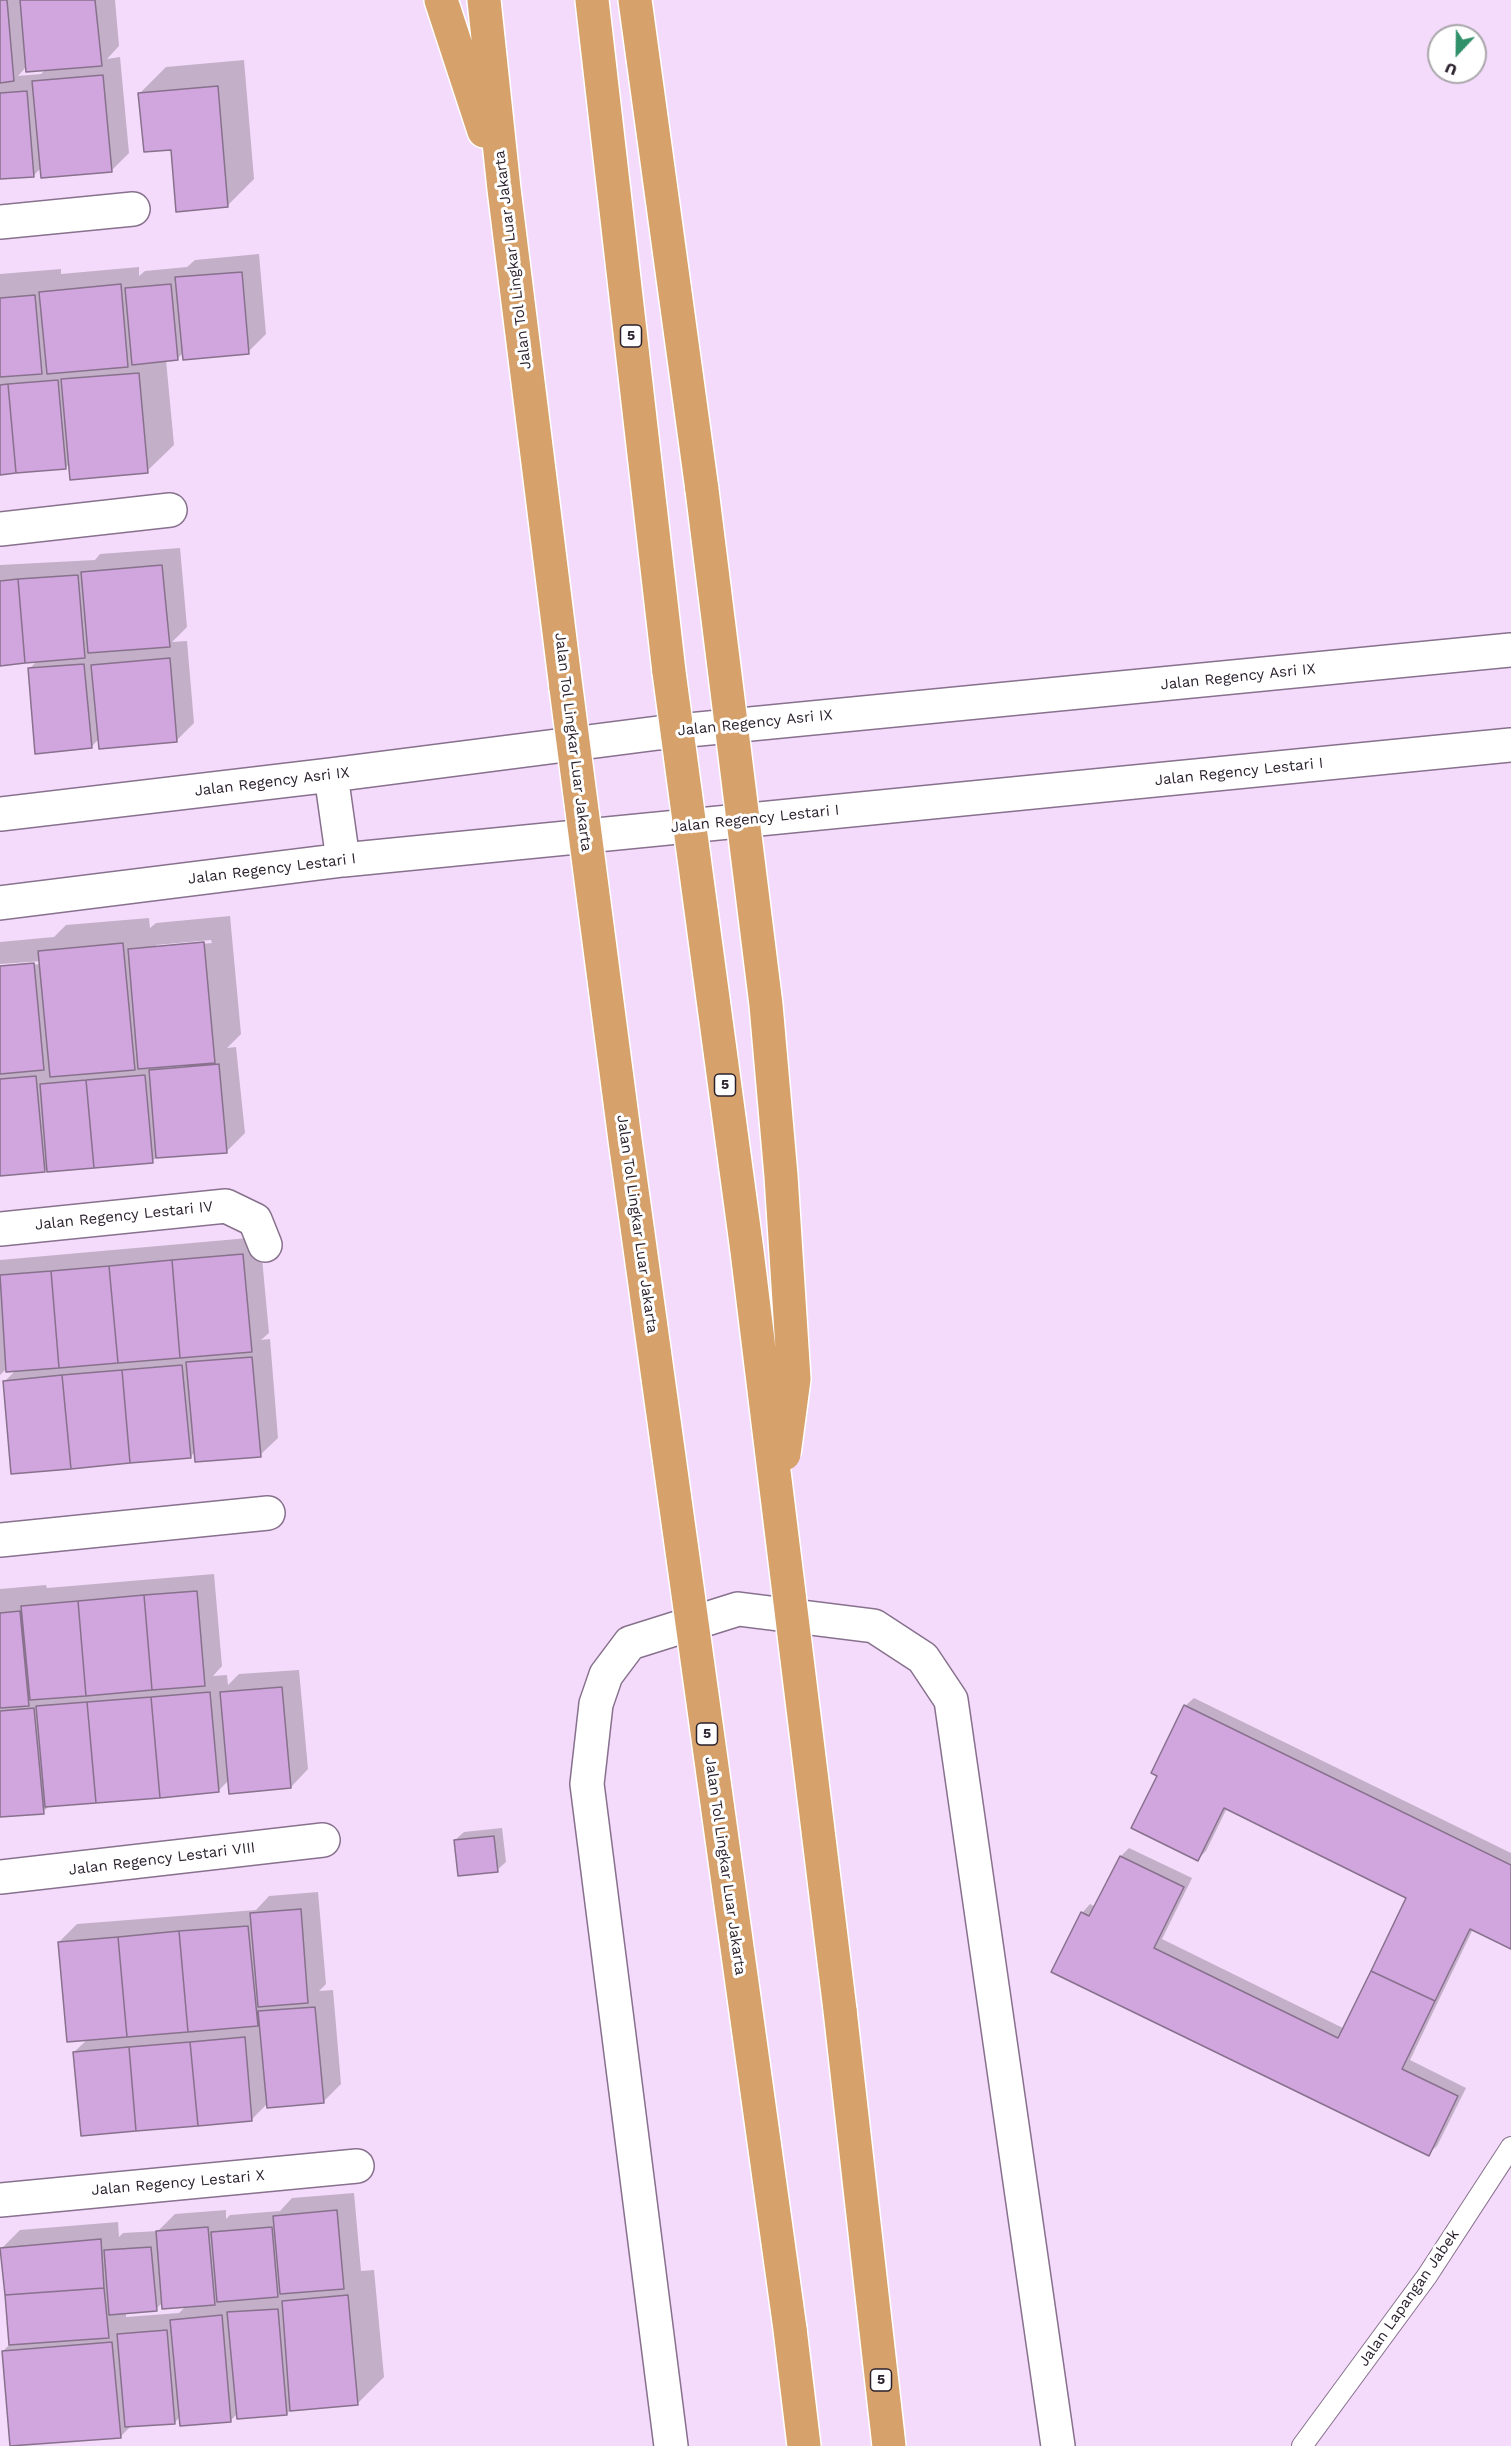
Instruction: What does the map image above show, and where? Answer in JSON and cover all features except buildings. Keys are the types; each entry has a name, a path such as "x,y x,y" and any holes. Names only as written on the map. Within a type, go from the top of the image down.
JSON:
{"highway":[{"path":"441,0 504,189"},
{"name":"Jalan Tol Lingkar Luar Jakarta","path":"484,0 504,189 625,1140 790,2329 804,2446"},
{"name":"5","path":"592,0 669,672 778,1497 889,2446"},
{"path":"635,0 702,490 766,1005 782,1176 794,1379 778,1497"}],"street":[{"path":"0,222 132,209"},
{"path":"0,529 170,510"},
{"name":"Jalan Regency Asri IX","path":"0,814 332,784 658,733 1511,650"},
{"name":"Jalan Regency Lestari I","path":"0,903 342,854 1511,745"},
{"path":"332,784 342,854"},
{"name":"Jalan Regency Lestari IV","path":"0,1229 226,1206 255,1220 265,1245"},
{"path":"0,1540 268,1513"},
{"path":"671,2446 587,1784 596,1704 606,1675 630,1643 738,1609 874,1626 922,1658 951,1700 1058,2446"},
{"name":"Jalan Regency Lestari VIII","path":"0,1877 323,1840"},
{"name":"Jalan Regency Lestari X","path":"0,2199 357,2166"}],"lane":[{"name":"Jalan Lapangan Jabek","path":"1302,2446 1427,2276 1511,2147"}]}
